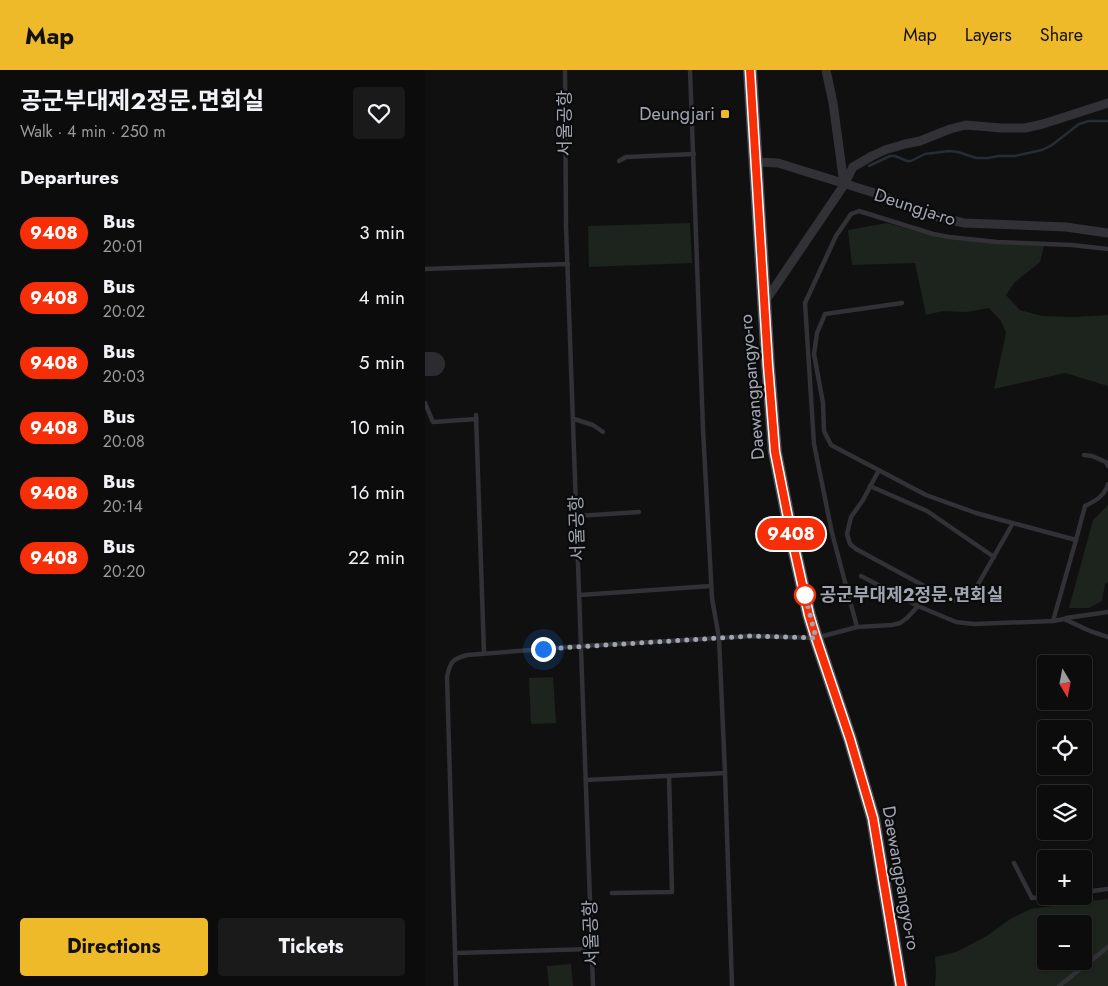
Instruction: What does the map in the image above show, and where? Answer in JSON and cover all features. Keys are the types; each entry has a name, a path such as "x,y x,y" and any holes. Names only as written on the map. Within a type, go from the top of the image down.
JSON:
{"main road":[{"name":"Daewangpangyo-ro","path":"750,70 775,452 794,548 816,638 850,739 873,818 901,986"}],"street":[{"path":"827,70 844,185"},
{"path":"764,303 844,185 853,167 885,150 949,129 966,125 1025,128 1108,103"},
{"name":"Deungja-ro","path":"756,162 778,163 878,194 930,215 964,223 1066,227 1108,233"}],"lane":[{"name":"서울공항","path":"565,70 565,187 593,986"},
{"path":"690,70 703,429 711,586 719,638 732,986"},
{"path":"619,161 626,158 694,154"},
{"path":"857,627 832,533 813,444 805,303 836,236 845,221 851,214 859,212 949,237 1108,249"},
{"path":"425,269 568,264"},
{"path":"903,303 825,314 817,333 815,354 823,403 824,431 831,445 926,495 975,513 1076,540"},
{"path":"425,403 433,422 476,417 484,653"},
{"path":"574,419 593,425 603,432"},
{"path":"1084,456 1092,456 1106,462 1108,466"},
{"path":"879,470 863,500 851,517 847,534 850,544 939,594 957,601 968,599 1013,523"},
{"path":"1053,621 1085,506 1106,492 1108,484"},
{"path":"870,486 927,511 994,557"},
{"path":"577,516 639,512"},
{"path":"861,576 918,606 956,622 974,624 1053,621 1108,612"},
{"path":"580,595 711,586"},
{"path":"456,986 447,677 449,666 455,658 484,653 751,636 816,638 857,627 900,623 918,606"},
{"path":"1064,618 1090,631 1108,637"},
{"path":"586,780 725,773"},
{"path":"612,893 672,892 669,776"},
{"path":"1014,863 1032,898 1037,897"},
{"path":"1092,891 1108,889"},
{"path":"1059,986 1108,946"},
{"path":"455,953 591,949"}],"shaded area":[{"path":"690,223 692,263 589,267 588,226"},
{"path":"887,223 926,234 1044,246 1040,262 1015,282 1006,295 1020,310 1042,316 1108,315 1108,386 1065,373 994,389 1006,333 1001,321 989,308 967,312 943,311 926,315 915,263 852,265 848,230"},
{"path":"1108,505 1108,582 1105,584 1102,601 1089,608 1069,608 1093,520"},
{"path":"553,677 556,723 531,724 529,678"},
{"path":"1108,899 1108,986 935,986 935,957 956,952 985,937 1012,918 1031,909 1062,905 1092,905 1092,901"},
{"path":"571,964 573,986 549,986 547,966"}],"waterway":[{"path":"869,166 890,156 911,161 925,154 949,151 976,158 1015,156 1042,150 1052,145 1079,124 1089,121 1108,121"}],"taxiway":[{"path":"425,364 433,364"}],"bus line":[{"name":"9408","path":"750,70 775,452 809,615 850,739 873,818 901,986"}],"place":[{"name":"Deungjari","path":"725,114"},
{"name":"공군부대제2정문.면회실","path":"805,595"}],"route":[{"path":"543,649 751,636 816,638 805,595"}]}
